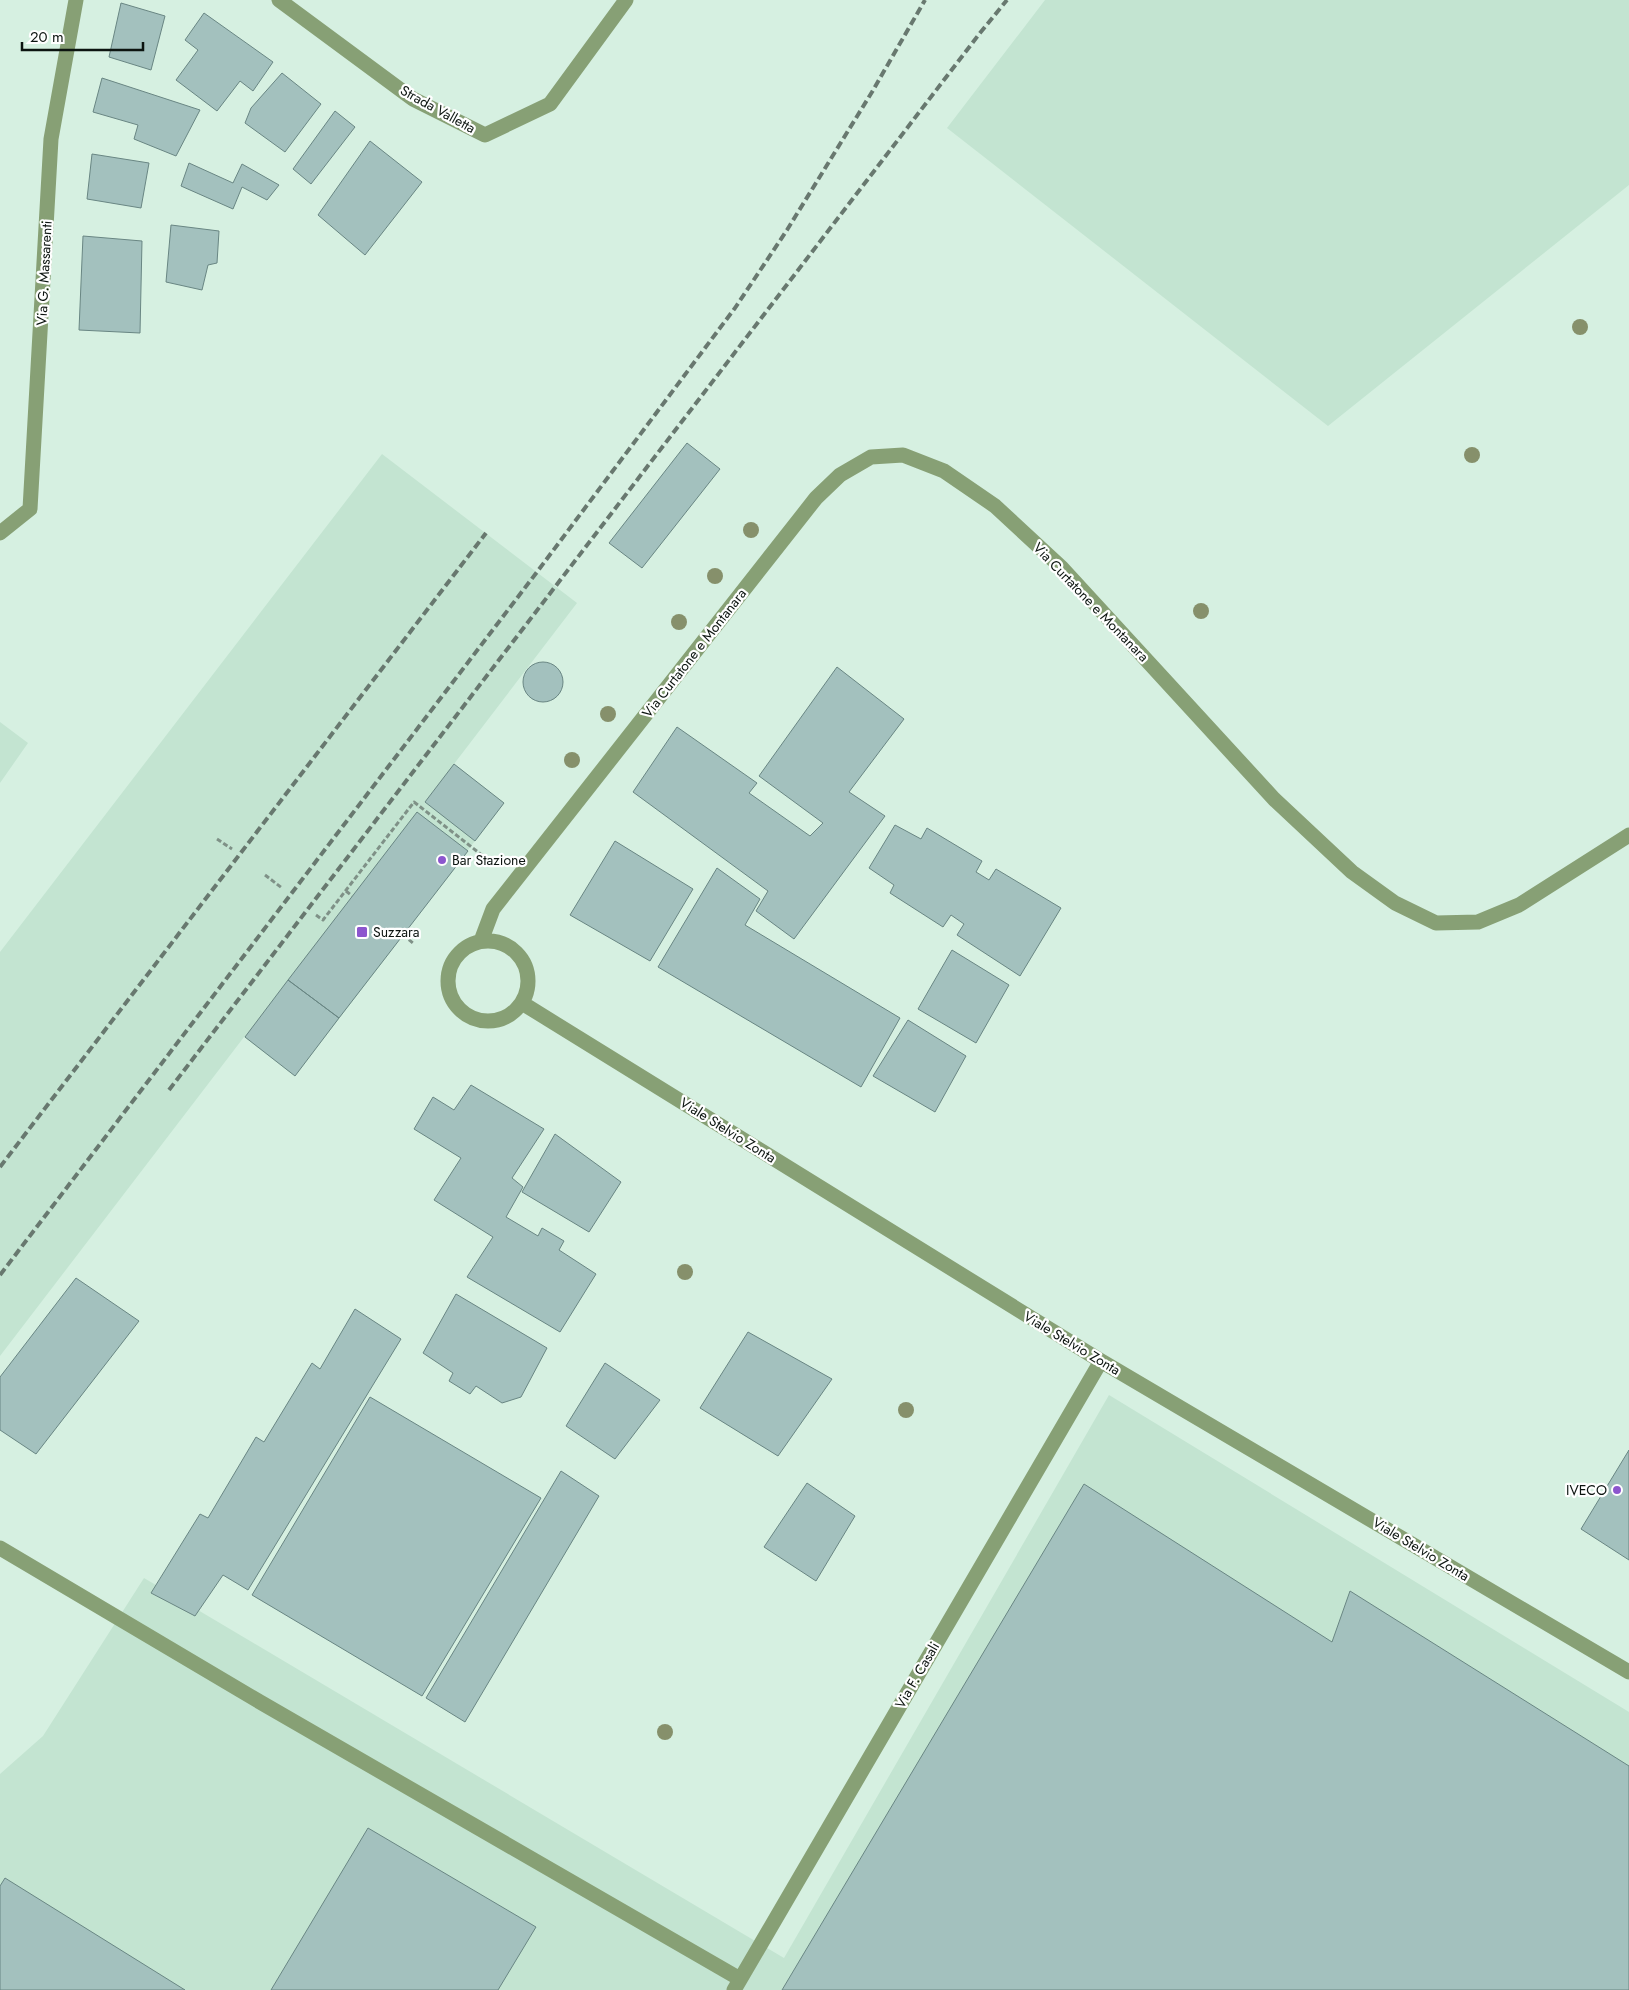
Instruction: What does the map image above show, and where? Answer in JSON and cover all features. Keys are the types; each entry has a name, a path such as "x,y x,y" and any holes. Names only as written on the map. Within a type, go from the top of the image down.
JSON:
{"street":[{"name":"Via G. Massarenti","path":"0,533 30,509 51,139 76,0"},
{"name":"Strada Valletta","path":"279,0 413,98 485,135 550,104 626,0"},
{"name":"Via Curtatone e Montanara","path":"481,941 493,909 816,498 840,475 871,457 903,456 944,471 995,506 1062,568 1274,799 1352,872 1395,903 1436,923 1478,922 1520,905 1629,834"},
{"path":"494,940 518,953 525,965 529,978 528,990 522,1003 513,1013 501,1019 488,1022 474,1019 463,1012 454,1002 448,989 451,964 458,953 469,945 481,941 494,940"},
{"name":"Viale Stelvio Zonta","path":"522,1003 1101,1361 1629,1672"},
{"name":"Via F. Casali","path":"737,1985 1101,1361"},
{"path":"0,1548 737,1985"}],"path":[{"path":"316,914 323,920 414,802 516,880"},
{"path":"217,838 232,849"},
{"path":"266,875 282,888"},
{"path":"346,891 352,896"},
{"path":"403,935 413,943"}],"shaded area":[{"path":"1045,0 1629,0 1629,185 1328,426 947,128"},
{"path":"382,454 577,603 454,764 504,803 295,1076 244,1037 0,1356 0,952"},
{"path":"0,722 28,743 0,783"},
{"path":"1109,1395 1629,1712 1629,1990 0,1990 0,1774 43,1736 144,1578 784,1958"}],"building":[{"path":"121,3 165,16 151,70 109,57"},
{"path":"204,13 273,62 253,91 240,81 217,111 176,80 198,50 185,40"},
{"path":"282,73 321,104 285,152 245,123 251,108"},
{"path":"102,78 200,110 176,156 134,139 138,125 93,112"},
{"path":"335,111 355,127 311,184 293,169"},
{"path":"370,141 422,182 365,255 318,215"},
{"path":"92,154 149,163 141,208 87,199"},
{"path":"189,163 233,183 242,164 279,185 267,200 242,187 233,209 181,186"},
{"path":"171,225 219,231 217,263 208,265 202,290 166,282"},
{"path":"83,236 142,241 140,333 79,330"},
{"path":"687,443 720,469 642,568 609,543"},
{"path":"543,662 557,668 563,682 557,696 543,702 529,696 523,682 529,668"},
{"path":"837,667 904,719 849,792 885,816 794,939 756,911 768,891 633,792 677,727 757,783 749,793 810,836 823,823 759,776"},
{"path":"454,764 504,803 475,841 425,802"},
{"path":"417,812 468,851 339,1018 288,980"},
{"path":"895,825 921,839 927,828 982,861 976,872 989,880 996,869 1061,908 1020,976 957,935 964,924 951,915 943,927 890,893 894,885 869,868"},
{"path":"615,841 693,889 650,961 570,915"},
{"path":"717,868 760,899 745,925 900,1018 861,1087 658,967"},
{"path":"952,950 1009,985 976,1043 918,1009"},
{"path":"288,980 339,1018 295,1076 245,1037"},
{"path":"908,1020 966,1056 935,1112 873,1076"},
{"path":"471,1085 544,1129 512,1178 523,1187 506,1217 538,1236 542,1228 564,1241 559,1250 596,1274 560,1332 467,1277 493,1237 434,1200 461,1158 414,1129 433,1097 454,1110"},
{"path":"555,1134 621,1182 589,1232 522,1192"},
{"path":"76,1278 139,1321 36,1454 0,1430 0,1377"},
{"path":"456,1294 547,1348 521,1397 502,1403 476,1386 470,1394 449,1381 453,1373 423,1353"},
{"path":"355,1309 401,1339 248,1590 223,1575 195,1616 151,1593 200,1514 208,1518 256,1437 264,1442 312,1363 320,1369"},
{"path":"748,1332 832,1379 778,1456 700,1408"},
{"path":"605,1363 660,1400 615,1459 566,1426"},
{"path":"370,1397 541,1498 422,1696 252,1595"},
{"name":"IVECO","path":"1629,1450 1629,1560 1581,1529"},
{"path":"561,1471 599,1496 465,1722 426,1698"},
{"path":"807,1483 855,1516 816,1581 764,1547"},
{"path":"1084,1484 1332,1642 1350,1591 1629,1766 1629,1990 782,1990"},
{"path":"368,1828 536,1927 498,1990 271,1990"},
{"path":"5,1878 185,1990 0,1990 0,1886"}],"railway":[{"path":"0,1275 537,572 735,308 787,230 872,92 925,0"},
{"path":"169,1090 1007,0"},
{"path":"0,1167 486,533"}],"place":[{"name":"Bar Stazione","path":"442,860"},
{"name":"Suzzara","path":"362,932"},
{"name":"IVECO","path":"1617,1490"}]}
